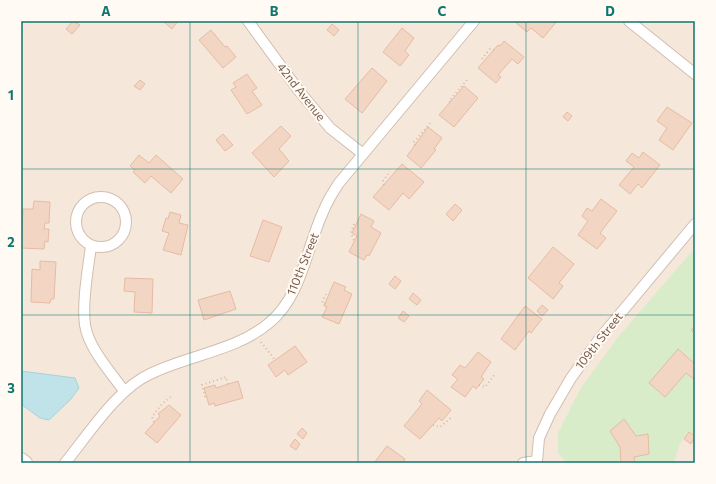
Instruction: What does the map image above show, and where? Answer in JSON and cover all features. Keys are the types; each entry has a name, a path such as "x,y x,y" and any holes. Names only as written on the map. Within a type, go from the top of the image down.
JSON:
{"main road":[{"path":"21,460 25,463"}],"street":[{"name":"42nd Avenue","path":"248,21 299,91 330,128 363,154"},
{"name":"110th Street","path":"65,463 124,391 148,374 167,366 232,345 270,323 288,301 302,272 323,212 339,183 474,21"},
{"path":"629,21 695,74"},
{"path":"105,198 112,200 124,213 126,221 125,229 115,243 99,247 91,246 79,235 76,220 78,212 89,200 105,198"},
{"name":"109th Street","path":"523,463 539,462 539,438 550,414 571,378 600,338 695,224"},
{"path":"91,246 86,282 85,325 91,341 124,391"}],"path":[{"path":"482,59 490,50 494,50"},
{"path":"450,102 448,101 467,80"},
{"path":"415,145 413,143 432,121"},
{"path":"384,185 383,181 390,171"},
{"path":"354,224 351,233 354,241"},
{"path":"325,304 322,303 326,294"},
{"path":"255,333 275,360"},
{"path":"479,385 485,387 496,373"},
{"path":"205,397 202,385 226,377 228,384"},
{"path":"154,422 152,417 162,404 172,395"},
{"path":"433,425 440,427 452,417"}],"shaded area":[{"path":"21,21 695,21 695,463 25,463 21,460"}],"green space":[{"path":"695,248 695,439 687,433 679,445 674,463 567,463 558,453 558,433 580,389 619,336"}],"water":[{"path":"21,371 75,378 79,388 71,399 49,420 40,418 21,404"}],"building":[{"path":"73,21 80,25 72,34 66,29"},
{"path":"163,21 178,21 172,29"},
{"path":"518,21 557,21 543,38 531,28 527,32 516,23"},
{"path":"332,24 339,30 334,36 327,30"},
{"path":"402,28 414,38 405,51 409,55 400,66 383,52"},
{"path":"211,30 225,47 227,46 236,57 223,68 199,40"},
{"path":"504,41 524,57 518,64 512,59 498,75 501,77 496,83 478,68 498,45 500,46"},
{"path":"372,68 387,81 362,113 345,99"},
{"path":"247,74 257,88 252,91 262,105 247,114 231,90 236,87 233,83"},
{"path":"140,80 145,84 140,90 134,86"},
{"path":"464,86 478,98 454,127 439,115"},
{"path":"667,107 692,123 673,150 659,140 667,128 657,121"},
{"path":"567,112 572,116 568,121 563,117"},
{"path":"281,126 291,136 279,149 289,161 274,177 252,153"},
{"path":"428,127 442,138 434,149 436,150 421,168 407,156"},
{"path":"223,134 233,145 225,151 216,140"},
{"path":"643,152 660,165 642,188 638,184 630,194 619,185 634,167 626,161 632,153 639,158"},
{"path":"139,155 149,163 156,155 183,179 171,193 151,176 145,183 133,172 135,170 130,166"},
{"path":"402,164 424,182 409,199 403,193 389,210 373,197"},
{"path":"601,199 617,211 600,233 606,238 597,249 578,235 588,221 582,216 587,208 592,211"},
{"path":"34,201 50,202 49,223 45,223 44,229 49,229 48,242 45,241 44,249 21,248 23,209 33,209"},
{"path":"455,204 462,210 453,221 446,214"},
{"path":"170,212 181,215 179,223 188,225 181,255 163,250 169,233 162,231 166,218 168,219"},
{"path":"361,214 374,221 371,227 381,233 369,256 367,255 364,260 349,252 357,236 352,233"},
{"path":"263,220 282,227 269,262 250,256"},
{"path":"553,247 574,264 559,283 563,286 553,299 528,278"},
{"path":"40,261 56,262 54,299 51,299 50,303 31,302 32,269 40,270"},
{"path":"395,276 401,281 395,289 389,284"},
{"path":"125,278 153,279 152,313 134,312 135,292 124,291"},
{"path":"334,282 346,287 344,290 352,294 339,324 322,317 327,307 324,306"},
{"path":"230,291 236,309 204,320 198,300"},
{"path":"413,293 421,300 417,305 409,299"},
{"path":"542,305 548,310 542,316 537,311"},
{"path":"525,306 542,319 531,333 529,331 515,350 501,339"},
{"path":"403,311 409,316 404,322 398,318"},
{"path":"695,326 695,334 691,330"},
{"path":"295,346 307,362 288,375 285,370 276,377 268,365"},
{"path":"678,349 695,364 695,380 686,373 665,397 649,383"},
{"path":"478,352 491,362 481,377 484,379 476,389 473,386 465,397 451,387 458,379 452,375 460,365 465,368"},
{"path":"238,381 243,398 215,406 214,403 209,405 204,388 215,385 216,388"},
{"path":"427,390 451,410 442,421 439,418 420,439 404,426 422,404 419,401"},
{"path":"169,405 181,415 157,443 145,433 160,416 158,414"},
{"path":"624,419 636,436 648,434 649,454 634,457 635,463 621,463 620,447 610,431"},
{"path":"302,428 307,433 303,439 297,434"},
{"path":"689,432 695,436 691,444 684,439"},
{"path":"295,439 300,444 296,450 290,446"},
{"path":"387,446 405,459 403,463 374,463"}]}
